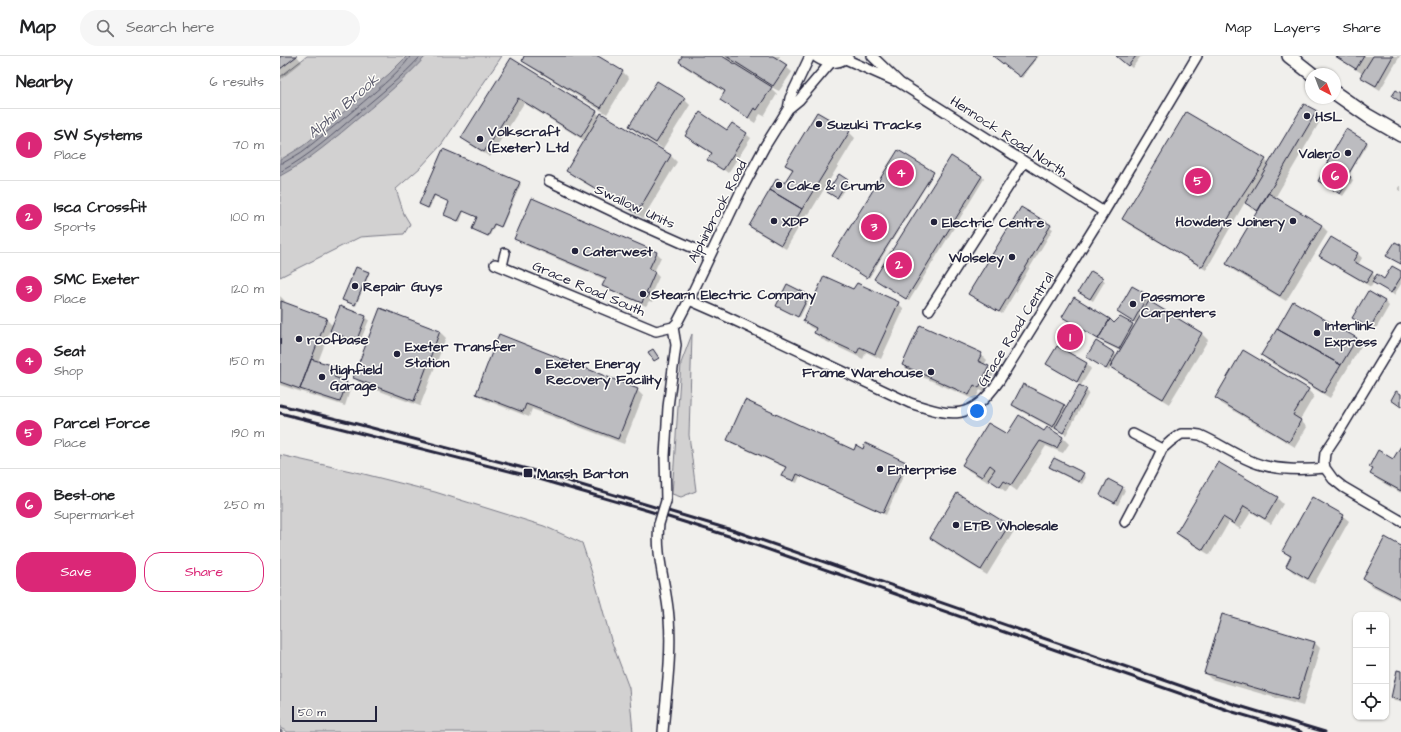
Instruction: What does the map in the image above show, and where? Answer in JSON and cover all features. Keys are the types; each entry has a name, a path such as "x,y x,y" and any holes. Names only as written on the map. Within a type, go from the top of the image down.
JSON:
{"street":[{"name":"Alphinbrook Road","path":"788,109 790,98 810,56"},
{"path":"818,56 826,60 840,58"},
{"name":"Hennock Road North","path":"872,56 900,83"},
{"name":"Grace Road Central","path":"689,300 910,403 932,410 953,414 981,404 990,395 1104,212 1197,56"},
{"path":"1289,56 1305,69"},
{"name":"Alphinbrook Road","path":"673,327 677,323 689,300 709,255 765,146 788,109 799,100 840,58"},
{"name":"Hennock Road North","path":"840,58 900,83 1104,212"},
{"path":"1341,97 1368,116 1401,135"},
{"path":"929,310 1024,162"},
{"name":"Swallow Units","path":"550,181 636,223 709,255"},
{"name":"Grace Road South","path":"505,253 498,265 656,331 673,327"},
{"path":"663,732 670,648 669,618 658,538 659,524 666,501 665,456 668,407 676,345 673,327"},
{"path":"1401,328 1339,432 1325,452 1325,468 1333,479 1343,487 1401,520"},
{"path":"1133,434 1162,449"},
{"path":"1124,522 1152,471 1162,449 1181,434 1200,435 1263,466 1311,469 1325,468"}],"shaded area":[{"path":"307,56 502,56 442,144 421,167 396,189 404,214 410,224 404,234 360,237 280,277 280,77"},
{"path":"692,334 689,435 696,491 681,497 672,494 681,363"},
{"path":"280,455 435,492 544,526 582,543 596,585 611,640 629,688 633,732 288,732 280,728"}],"water":[{"path":"407,56 426,56 395,87 332,140 302,163 280,176 280,160 303,146 389,74"}],"building":[{"path":"280,56 297,56 280,69"},
{"path":"524,56 598,56 623,71 601,108 522,61"},
{"path":"682,56 722,56 772,87 757,110 754,108 748,118 720,100 725,91 679,62"},
{"path":"726,56 773,56 787,65 773,86"},
{"path":"993,56 1037,56 1020,77"},
{"path":"1116,56 1136,56 1128,66"},
{"path":"1335,56 1364,56 1356,69"},
{"path":"1373,56 1393,56 1376,86 1360,77"},
{"path":"511,58 597,111 581,137 518,98 484,152 461,138"},
{"path":"657,81 685,98 656,143 629,126"},
{"path":"1396,90 1401,93 1401,102 1392,96"},
{"path":"1304,104 1317,111 1258,211 1245,203"},
{"path":"700,112 727,130 732,123 747,133 723,170 707,160 712,153 685,136"},
{"path":"817,112 850,131 802,209 770,190 777,178 784,183 793,169 785,165"},
{"path":"1186,112 1266,159 1237,203 1202,267 1122,219"},
{"path":"601,113 671,155 637,213 566,171"},
{"path":"1346,129 1367,142 1348,175 1327,162"},
{"path":"443,149 520,182 501,227 494,224 488,236 472,229 477,217 463,211 458,221 444,215 449,202 434,195 428,208 419,204"},
{"path":"898,150 934,172 867,278 832,256"},
{"path":"951,156 982,176 906,299 874,279"},
{"path":"1328,163 1351,177 1340,194 1318,181"},
{"path":"839,174 848,180 837,198 827,192"},
{"path":"770,190 802,209 781,245 749,226"},
{"path":"1268,193 1322,225 1280,296 1226,264"},
{"path":"532,198 657,252 649,269 655,272 646,293 649,294 647,298 644,297 642,303 602,286 606,278 514,239"},
{"path":"1021,207 1051,225 999,312 968,294"},
{"path":"1331,237 1358,253 1353,261 1373,272 1366,283 1319,256"},
{"path":"1395,242 1401,245 1401,264 1386,256"},
{"path":"1392,266 1401,271 1401,277 1391,293 1372,282 1377,274 1384,279"},
{"name":"Repair Guys","path":"356,267 369,272 355,305 342,300"},
{"path":"1091,271 1103,278 1090,299 1078,292"},
{"path":"824,276 853,289 857,283 899,302 875,354 860,347 857,353 814,333 816,328 803,321"},
{"path":"787,284 809,295 798,317 776,306"},
{"name":"Passmore Carpenters","path":"1132,286 1148,295 1133,322 1117,312"},
{"path":"1368,291 1385,301 1370,328 1352,318"},
{"path":"1074,297 1110,319 1098,339 1062,317"},
{"name":"roofbase","path":"281,301 327,318 300,389 280,382"},
{"path":"1149,301 1202,333 1163,399 1110,367"},
{"name":"Interlink Express","path":"1293,301 1357,338 1341,365 1277,329"},
{"path":"340,306 366,316 356,342 330,331"},
{"name":"Exeter Transfer Station","path":"380,308 440,331 414,401 353,378"},
{"path":"1120,317 1133,324 1119,349 1098,339 1110,319 1114,323"},
{"path":"920,325 982,353 978,361 989,366 979,388 974,385 969,395 902,365"},
{"path":"1068,326 1081,334 1072,348 1059,341"},
{"path":"1277,329 1341,365 1324,393 1261,355"},
{"name":"Exeter Energy Recovery Facility","path":"499,334 638,389 618,439 526,404 523,412 476,394"},
{"path":"1096,341 1115,353 1106,369 1086,357"},
{"path":"1057,346 1087,363 1077,382 1046,364"},
{"path":"653,349 659,358 654,361 648,352"},
{"path":"1243,350 1309,389 1293,415 1301,420 1289,442 1215,398"},
{"path":"311,359 338,367 334,377 347,382 340,402 300,389"},
{"path":"1023,384 1065,405 1053,427 1012,405"},
{"path":"1079,385 1087,389 1063,433 1055,428"},
{"path":"1396,391 1401,394 1401,407 1391,400"},
{"path":"745,400 854,450 856,445 863,449 865,443 906,462 883,513 797,474 794,481 781,476 786,467 727,440"},
{"path":"1019,415 1044,431 1047,427 1063,437 1057,448 1040,441 1011,485 1004,481 1000,487 988,479 995,469 990,465 982,477 962,465 988,423 1007,434"},
{"path":"1401,446 1401,491 1370,474 1373,469 1369,467 1378,450 1393,459"},
{"path":"1054,458 1084,473 1079,482 1049,467"},
{"path":"1218,462 1278,497 1265,519 1244,506 1234,524 1223,517 1203,550 1176,533"},
{"path":"1108,479 1123,487 1115,503 1100,495"},
{"path":"957,493 1009,525 981,570 930,538"},
{"path":"1312,497 1344,515 1308,579 1286,566 1291,556 1282,551"},
{"path":"1385,537 1401,546 1401,599 1363,579"},
{"path":"1222,614 1315,642 1297,700 1204,673"},
{"path":"1397,670 1401,671 1401,700 1391,698"}],"railway":[{"path":"280,405 531,470 735,531 1236,705 1325,732"},
{"path":"280,413 521,474 649,511 735,538 1233,712 1301,732"}],"place":[{"name":"HSL","path":"1307,116"},
{"name":"Suzuki Tracks","path":"819,124"},
{"name":"Volkscraft (Exeter) Ltd","path":"480,139"},
{"name":"Valero","path":"1348,153"},
{"name":"Seat","path":"901,173"},
{"name":"Best-one","path":"1335,176"},
{"name":"Parcel Force","path":"1198,181"},
{"name":"Cake & Crumb","path":"779,185"},
{"name":"XDP","path":"774,221"},
{"name":"Howdens Joinery","path":"1293,221"},
{"name":"Electric Centre","path":"934,222"},
{"name":"SMC Exeter","path":"874,227"},
{"name":"Caterwest","path":"575,251"},
{"name":"Wolseley","path":"1012,257"},
{"name":"Isca Crossfit","path":"899,265"},
{"name":"Repair Guys","path":"355,286"},
{"name":"Stearn Electric Company","path":"643,294"},
{"name":"Passmore Carpenters","path":"1133,304"},
{"name":"Interlink Express","path":"1317,333"},
{"name":"SW Systems","path":"1070,337"},
{"name":"roofbase","path":"299,339"},
{"name":"Exeter Transfer Station","path":"397,354"},
{"name":"Exeter Energy Recovery Facility","path":"538,371"},
{"name":"Frame Warehouse","path":"931,372"},
{"name":"Highfield Garage","path":"322,377"},
{"name":"Enterprise","path":"880,469"},
{"name":"Marsh Barton","path":"528,473"},
{"name":"ETB Wholesale","path":"956,525"}],"water label":[{"name":"Alphin Brook","path":"343,106"}]}
